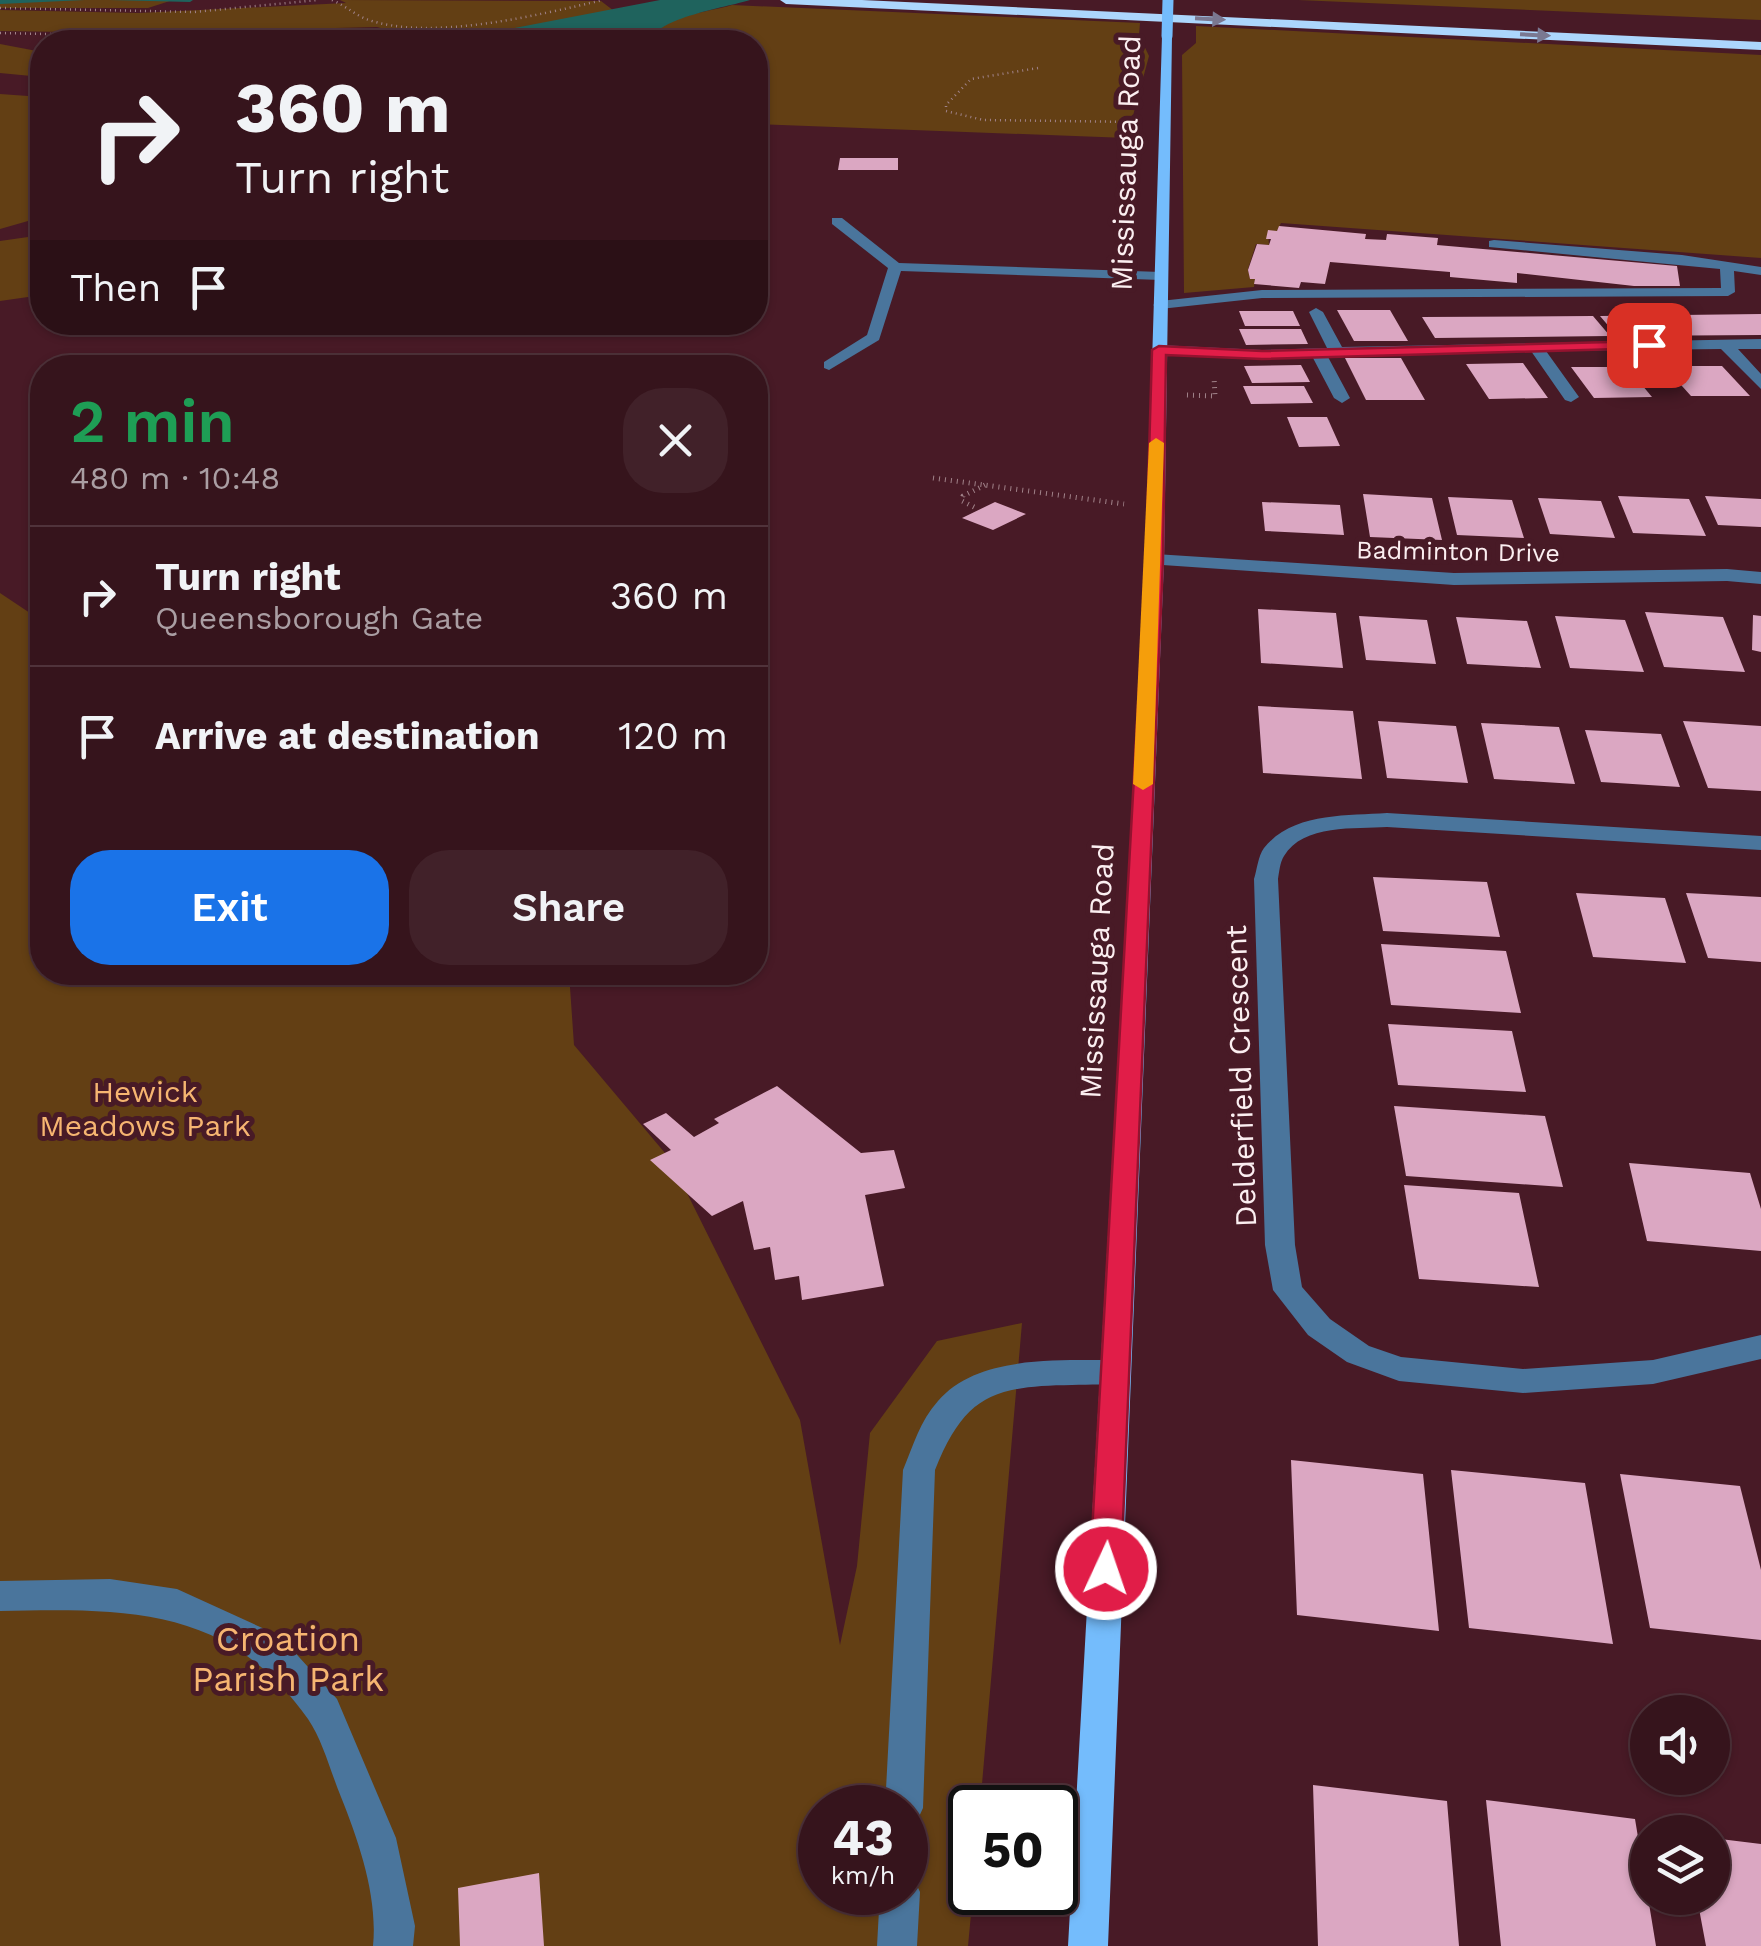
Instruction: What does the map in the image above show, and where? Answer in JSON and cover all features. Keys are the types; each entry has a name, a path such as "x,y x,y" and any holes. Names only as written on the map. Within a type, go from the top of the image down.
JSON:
{"highway":[{"path":"786,0 1761,46"}],"main road":[{"name":"Mississauga Road","path":"1088,1946 1154,560 1167,2"}],"street":[{"path":"837,221 896,267 1160,276"},
{"path":"1494,244 1682,259 1761,271"},
{"path":"828,365 874,337 896,267"},
{"path":"1160,305 1262,294 1728,292 1726,268"},
{"path":"1372,293 1373,280 1384,276"},
{"path":"1405,276 1449,293"},
{"path":"1316,312 1337,352"},
{"path":"1725,344 1761,384"},
{"path":"1159,350 1250,355 1761,344"},
{"path":"1535,346 1571,397"},
{"path":"1318,352 1342,398"},
{"name":"Badminton Drive","path":"1154,560 1454,579 1727,575 1761,578"},
{"name":"Delderfield Crescent","path":"1761,843 1387,820 1322,824 1297,834 1273,852 1266,879 1280,1245 1288,1290 1319,1328 1358,1354 1399,1370 1523,1381 1652,1372 1761,1347"},
{"path":"905,1785 919,1470 938,1424 969,1392 1019,1375 1115,1372"},
{"path":"0,1596 110,1594 177,1604 266,1647 324,1711 377,1838 394,1926 393,1946"},
{"path":"898,1946 899,1915"}],"path":[{"path":"0,8 194,12 317,0"},
{"path":"332,0 359,18 423,25 484,22 603,0"},
{"path":"0,33 30,33"},
{"path":"1038,68 972,80 946,105 946,111 983,120 1165,122"},
{"path":"1178,396 1215,396 1214,360"},
{"path":"934,478 1124,504"},
{"path":"974,507 962,501 963,496 985,485"}],"green space":[{"path":"0,0 173,0 148,8 0,8"},
{"path":"340,0 601,1 614,11 509,30 377,27 0,31 0,10 139,13 346,3"},
{"path":"1298,0 1761,0 1761,20"},
{"path":"732,5 1140,23 1139,35 1149,56 1127,138 768,124 768,30 657,30 685,16"},
{"path":"1196,26 1761,55 1761,258 1281,223 1277,231 1268,231 1269,245 1256,244 1248,269 1250,279 1255,279 1254,287 1184,293 1182,55 1196,43"},
{"path":"0,44 30,50 30,76 0,73"},
{"path":"0,94 30,96 30,220 0,229"},
{"path":"30,237 30,297 0,301 0,241"},
{"name":"Croation Parish Park","path":"0,593 30,613 30,985 570,985 574,1045 670,1159 800,1420 840,1645 857,1566 870,1433 937,1341 1022,1323 982,1785 948,1785 948,1915 971,1915 968,1946 0,1946"}],"water":[{"path":"660,0 750,0 678,20 659,30 504,30"}],"building":[{"path":"840,158 898,158 898,170 838,170"},
{"path":"1279,226 1366,234 1365,239 1386,240 1387,234 1438,238 1437,245 1677,266 1680,286 1634,286 1517,273 1517,283 1450,277 1450,272 1330,262 1325,284 1301,282 1299,288 1254,284 1248,270 1257,244 1269,245 1268,230 1277,231"},
{"path":"1337,310 1390,310 1408,341 1354,341"},
{"path":"1239,311 1293,311 1300,326 1245,326"},
{"path":"1761,314 1761,335 1617,336 1600,316"},
{"path":"1593,316 1610,336 1435,338 1422,317"},
{"path":"1239,329 1301,329 1308,344 1246,345"},
{"path":"1345,358 1401,358 1425,400 1366,400"},
{"path":"1523,363 1548,398 1489,399 1466,364"},
{"path":"1301,365 1310,382 1252,383 1244,366"},
{"path":"1664,366 1722,366 1750,396 1691,396"},
{"path":"1571,367 1627,367 1652,397 1594,398"},
{"path":"1243,386 1304,386 1313,403 1251,404"},
{"path":"1287,417 1327,417 1340,446 1299,447"},
{"path":"1363,494 1432,498 1442,540 1370,537"},
{"path":"1618,496 1689,499 1706,536 1633,533"},
{"path":"1705,496 1761,499 1761,527 1718,525"},
{"path":"1448,497 1512,500 1524,538 1457,535"},
{"path":"1538,498 1601,501 1615,538 1550,534"},
{"path":"995,502 1026,514 993,530 962,518"},
{"path":"1262,502 1340,505 1344,535 1265,531"},
{"path":"1258,609 1336,613 1343,668 1261,663"},
{"path":"1645,612 1723,617 1745,672 1664,667"},
{"path":"1753,615 1761,616 1761,652 1752,650"},
{"path":"1359,616 1427,620 1436,664 1366,660"},
{"path":"1555,616 1625,620 1644,672 1570,668"},
{"path":"1456,617 1527,621 1541,668 1467,664"},
{"path":"1258,706 1353,711 1362,779 1263,773"},
{"path":"1378,721 1456,726 1468,783 1387,778"},
{"path":"1683,721 1761,726 1761,791 1708,788"},
{"path":"1481,723 1559,727 1575,784 1494,779"},
{"path":"1585,730 1661,734 1680,787 1601,782"},
{"path":"1373,877 1487,882 1500,937 1383,931"},
{"path":"1576,893 1665,898 1686,963 1593,957"},
{"path":"1686,893 1761,897 1761,962 1708,958"},
{"path":"1381,944 1506,951 1521,1013 1391,1005"},
{"path":"1388,1024 1512,1031 1526,1092 1398,1085"},
{"path":"777,1086 861,1153 894,1150 905,1188 865,1195 884,1286 802,1300 799,1276 775,1280 770,1247 754,1250 743,1201 712,1216 650,1160 671,1150 643,1124 666,1113 694,1137 719,1123 714,1119"},
{"path":"1394,1106 1545,1116 1563,1187 1406,1176"},
{"path":"1629,1163 1750,1173 1761,1209 1761,1251 1647,1241"},
{"path":"1404,1185 1519,1193 1539,1287 1419,1279"},
{"path":"1291,1460 1423,1474 1439,1631 1297,1615"},
{"path":"1451,1470 1585,1483 1613,1644 1469,1628"},
{"path":"1620,1474 1740,1486 1761,1570 1761,1640 1650,1628"},
{"path":"1313,1785 1447,1801 1459,1946 1318,1946"},
{"path":"1486,1800 1630,1818 1630,1915 1651,1915 1656,1946 1501,1946"},
{"path":"1730,1840 1761,1844 1761,1946 1706,1946 1700,1915 1730,1915"},
{"path":"539,1873 544,1946 460,1946 458,1888"}],"waterway":[{"path":"0,2 82,0"},
{"path":"112,0 190,0"}],"slow traffic":[{"path":"1143,784 1156,443"}],"route":[{"path":"1106,1569 1154,560 1159,350 1262,355 1649,345"}],"park label":[{"name":"Hewick Meadows Park","path":"145,1109"}]}
